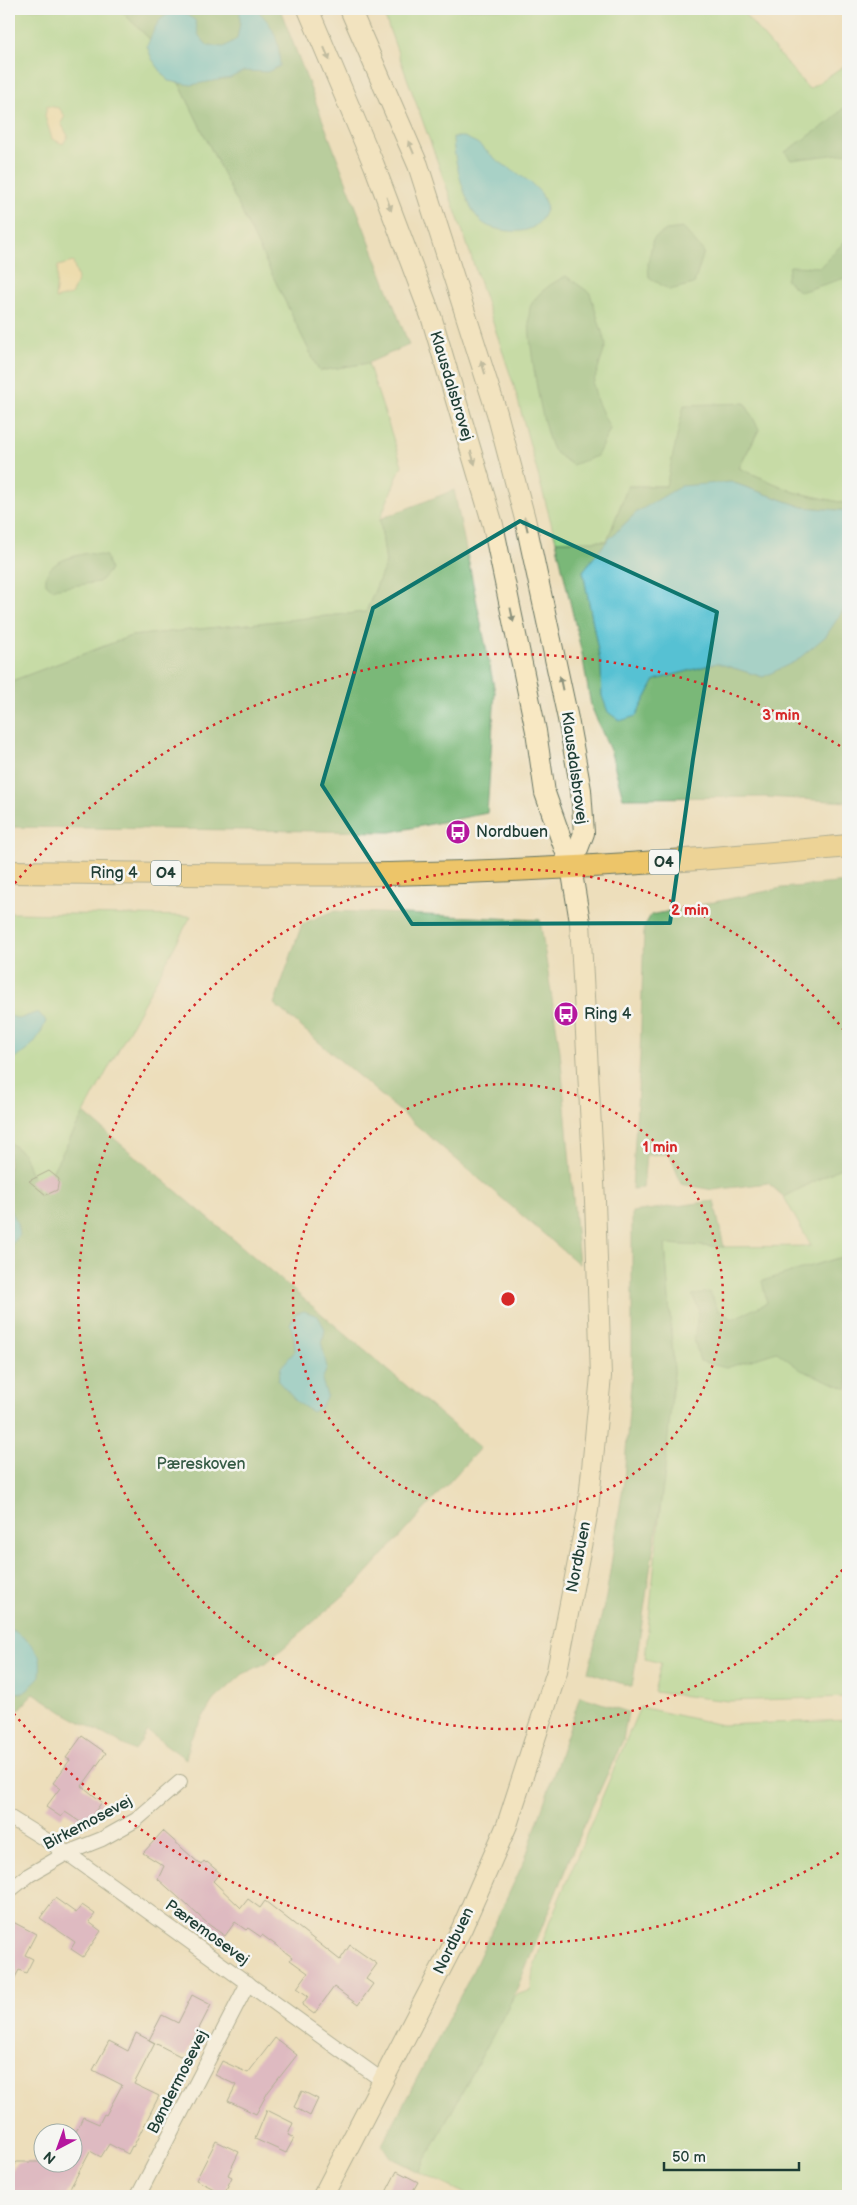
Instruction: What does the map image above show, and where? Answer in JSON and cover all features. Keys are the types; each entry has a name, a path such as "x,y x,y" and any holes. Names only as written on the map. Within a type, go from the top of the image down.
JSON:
{"main road":[{"name":"Ring 4","path":"9,872 324,875 571,867 848,846"}],"street":[{"name":"Klausdalsbrovej","path":"308,9 374,165 431,316 493,525 536,731 545,793 571,867"},
{"name":"Klausdalsbrovej","path":"350,9 418,165 497,412 526,519 581,790 584,833 571,867"},
{"name":"Nordbuen","path":"323,2196 462,1928 507,1825 557,1671 588,1510 600,1376 595,1201 580,922 571,867"},
{"name":"Birkemosevej","path":"9,1891 29,1875 67,1853 102,1839 136,1820 180,1782"},
{"name":"Pæremosevej","path":"9,1817 67,1853 383,2081"},
{"name":"Bøndermosevej","path":"138,2196 248,1984"}],"highlighted area":[{"path":"520,521 717,612 693,759 670,923 412,924 322,785 373,608"}],"green space":[{"path":"9,9 119,9 165,54 319,371 368,363 402,465 380,519 386,563 366,612 131,636 9,682"},
{"path":"119,9 280,9 409,345 368,363 319,371 165,54"},
{"path":"382,9 740,9 809,89 848,63 848,504 794,492 739,468 759,430 666,486 628,486 607,541 556,541 514,386 464,235"},
{"path":"848,103 848,153 791,160 785,152 831,121"},
{"path":"683,228 704,252 694,284 669,290 649,277 648,264 653,239 666,230"},
{"path":"848,238 848,277 800,292 786,280 790,266 820,267"},
{"path":"566,276 590,293 606,345 593,384 597,401 610,429 597,456 572,465 554,451 545,424 535,378 529,315 534,300 546,288"},
{"path":"745,403 759,429 739,468 794,492 848,504 848,511 803,507 731,482 637,512 607,541 628,486 666,486 684,405"},
{"path":"454,490 495,692 487,813 391,832 9,827 9,682 131,636 366,612 386,563 380,519"},
{"path":"556,541 607,541 583,571 601,666 602,696 636,716 655,680 717,663 763,677 826,636 848,601 848,802 766,797 623,798 611,753 591,706 582,654"},
{"path":"87,553 106,556 110,570 99,582 52,589 46,584 46,577 53,566 66,559"},
{"path":"848,882 848,1164 784,1197 768,1183 713,1190 681,1184 670,1154 646,1155 643,1188 632,1189 640,1056 644,927 651,915 782,888"},
{"path":"333,911 540,920 560,1051 579,1264 274,1004 302,924"},
{"path":"9,913 191,916 39,1196 24,1154 9,1142"},
{"name":"Pæreskoven","path":"84,1113 480,1448 357,1584 266,1663 243,1674 212,1702 190,1739 186,1759 147,1731 135,1751 66,1714 34,1693 9,1719 9,1692 24,1693 40,1659 18,1634 9,1628 9,1248 12,1245 17,1223 9,1208 9,1142 24,1154 39,1196"},
{"path":"848,1164 848,1697 728,1701 654,1692 661,1663 645,1659 674,1372 665,1244 724,1247 811,1246 784,1197"},
{"path":"714,1201 724,1247 665,1244 674,1372 664,1480 632,1687 588,1672 606,1597 624,1480 632,1367 632,1212"},
{"path":"848,1255 848,1389 801,1370 777,1352 726,1368 700,1361 694,1339 699,1310 692,1295 710,1292 718,1310 732,1319 767,1303 762,1281"},
{"path":"580,1696 628,1712 623,1740 581,1831 514,1996 419,2172 390,2157 382,2145 468,1981 525,1859"},
{"path":"640,1707 722,1725 848,1720 848,2196 470,2196 419,2172 514,1996 531,1990 533,1969 550,1921"}],"sand":[{"path":"47,106 59,108 65,116 61,123 68,136 63,144 52,139 45,116"},
{"path":"73,262 78,279 71,295 55,299 58,266"}],"water":[{"path":"240,9 256,9 268,22 277,41 280,66 267,72 244,71 230,78 191,85 168,81 152,59 147,46 158,22 166,15 180,11 195,20 199,36 208,46 224,47 237,39"},
{"path":"453,137 464,137 477,143 498,161 530,182 541,193 547,207 540,221 524,231 510,231 486,225 480,221 464,191 457,168"},
{"path":"731,482 803,507 848,511 848,603 826,636 796,661 763,677 717,663 655,680 636,716 620,721 608,712 602,696 601,666 583,571 607,541 637,512 681,486"},
{"path":"38,1012 46,1021 40,1034 27,1050 16,1058 9,1060 9,1015 19,1019"},
{"path":"9,1208 17,1223 19,1235 9,1248"},
{"path":"304,1311 318,1316 325,1329 322,1345 327,1368 322,1380 327,1396 320,1408 312,1412 297,1402 278,1381 281,1367 295,1351 290,1324 296,1313"},
{"path":"9,1628 32,1645 40,1659 40,1676 24,1693 9,1692"}],"building":[{"path":"49,1171 59,1179 57,1190 46,1195 29,1181"},
{"path":"82,1736 106,1753 82,1786 102,1802 85,1825 65,1812 61,1817 46,1807 60,1788 53,1783 70,1760 66,1758"},
{"path":"163,1831 201,1865 204,1861 207,1862 220,1873 213,1881 241,1908 248,1899 260,1908 265,1901 340,1960 350,1945 377,1964 366,1979 373,1984 358,2005 334,1987 314,2014 302,2005 308,1996 297,1988 308,1973 290,1960 292,1957 262,1935 261,1937 248,1928 246,1930 235,1922 225,1936 208,1924 158,1879 164,1866 143,1853"},
{"path":"55,1898 76,1913 82,1905 95,1914 89,1922 101,1931 83,1957 71,1949 75,1942 40,1918"},
{"path":"13,1922 36,1934 25,1955 33,1959 26,1973 19,1970 9,1989 9,1931"},
{"path":"192,1995 211,2005 185,2056 180,2056 149,2040 162,2015 178,2023"},
{"path":"136,2033 155,2043 134,2084 159,2096 128,2154 109,2144 101,2157 90,2151 82,2166 81,2122 83,2117 99,2124 122,2085 93,2070 109,2041 128,2051"},
{"path":"275,2038 297,2055 268,2092 256,2114 228,2101 236,2085 215,2075 222,2061 248,2073"},
{"path":"302,2091 318,2099 310,2116 294,2107"},
{"path":"267,2110 293,2123 288,2135 294,2138 286,2153 255,2139"},
{"path":"216,2141 239,2152 228,2175 232,2177 224,2194 196,2180"},
{"path":"16,2162 32,2162 32,2172 79,2172 66,2196 9,2196 9,2176"},
{"path":"397,2171 418,2182 410,2196 384,2196"}],"place":[{"name":"Nordbuen","path":"458,832"},
{"name":"Ring 4","path":"566,1014"}]}
